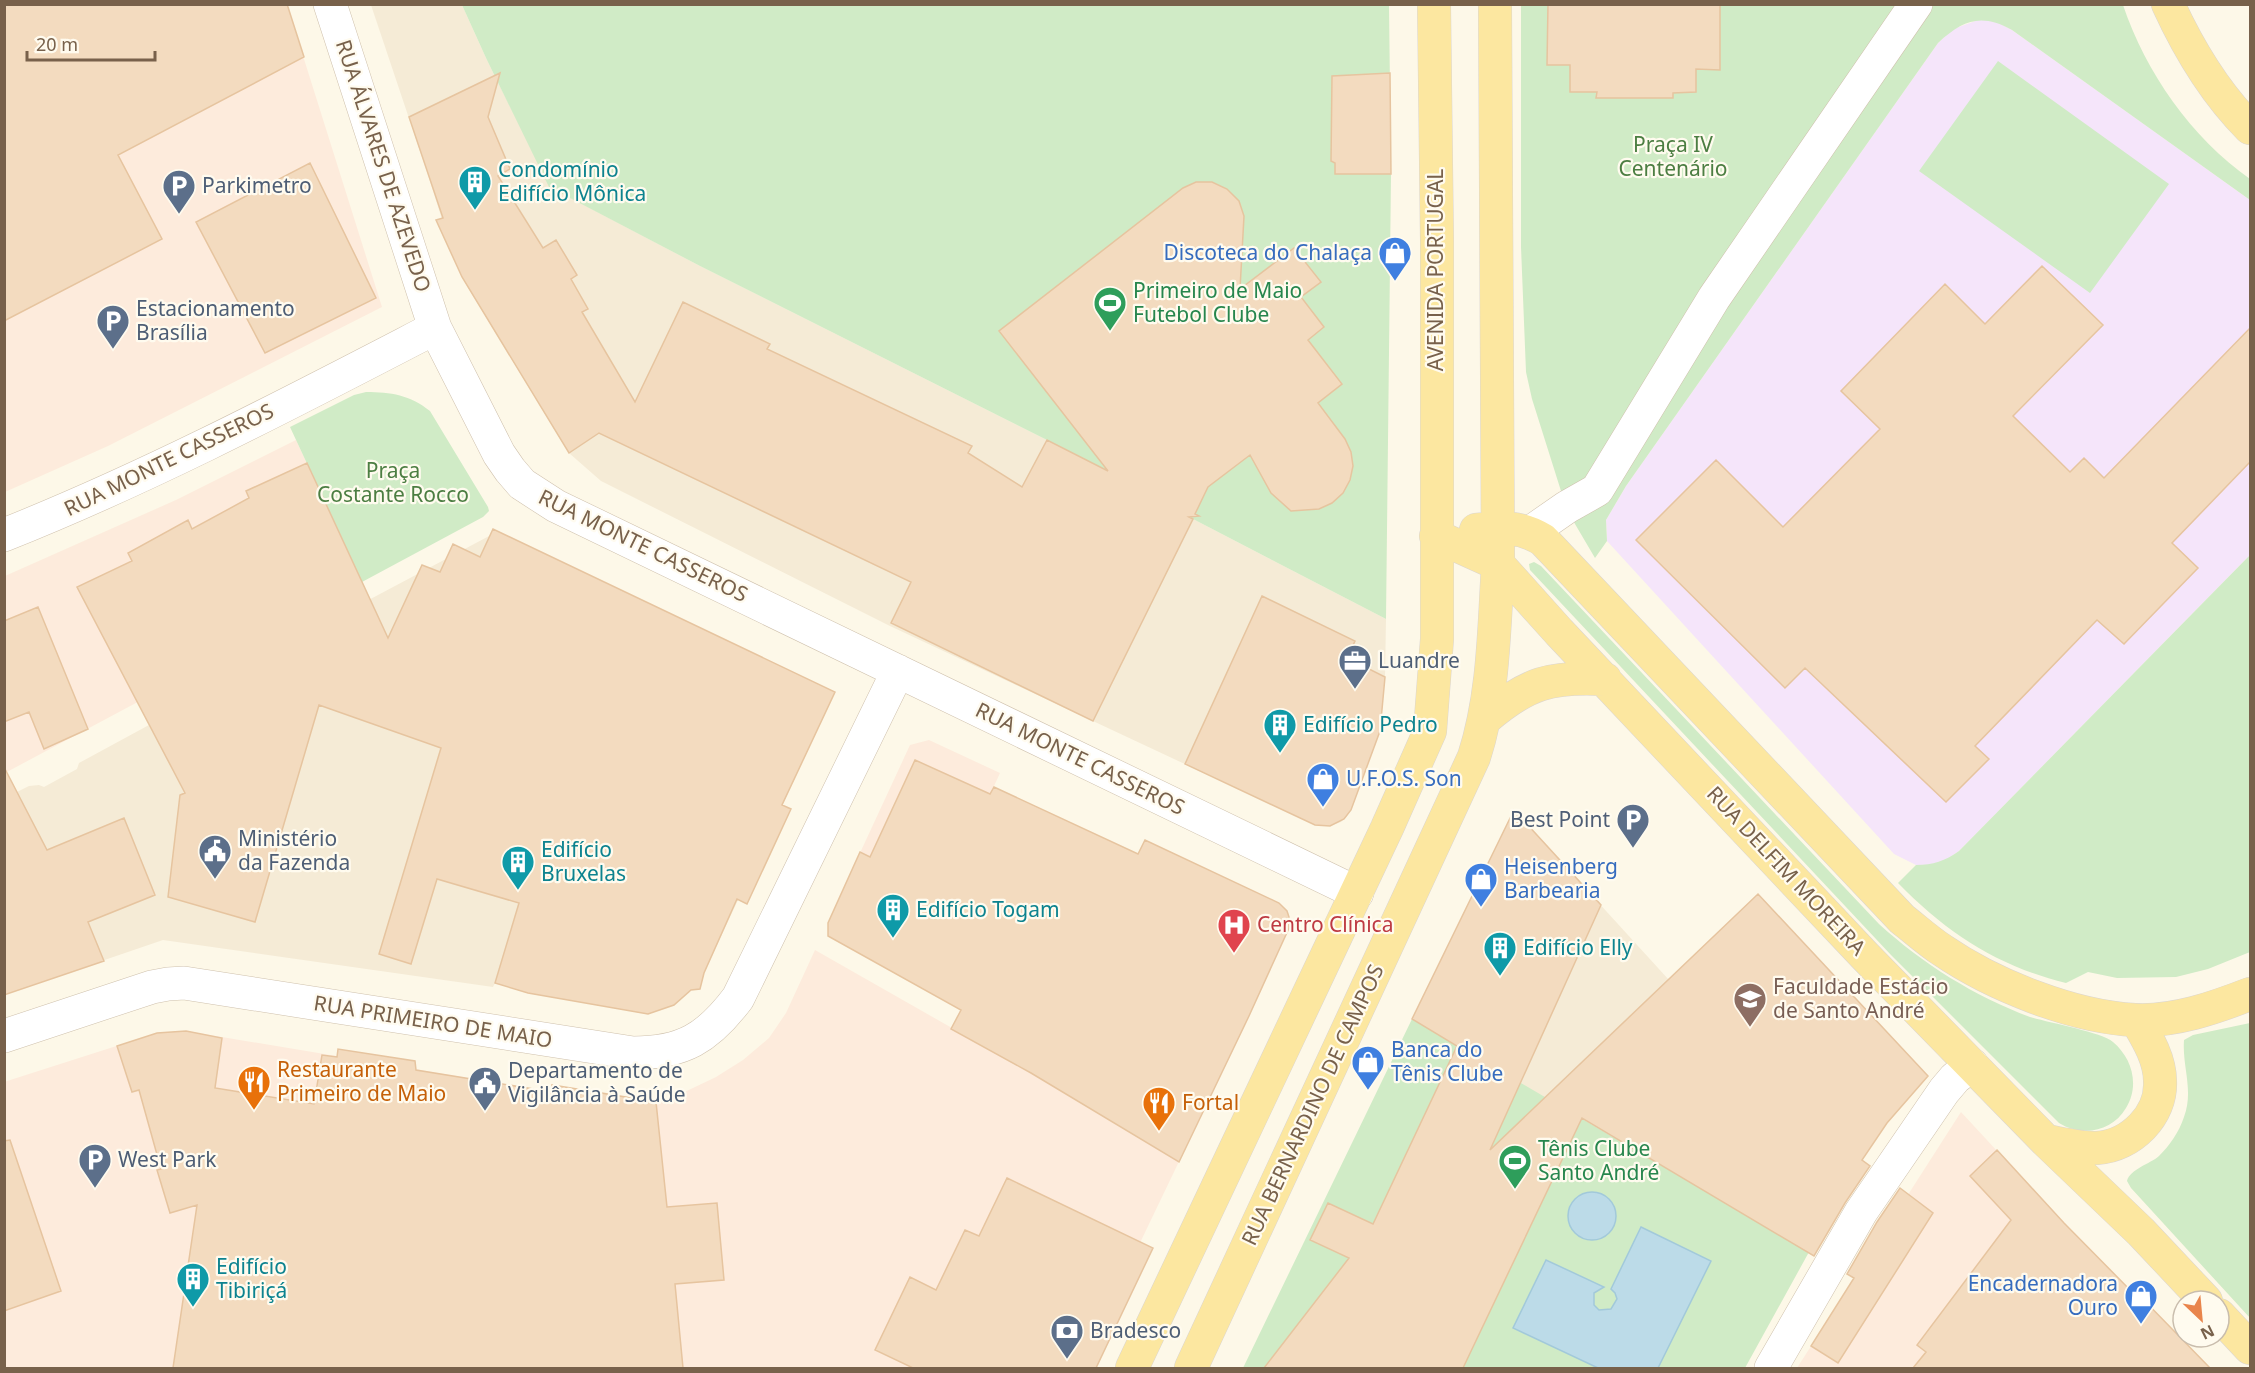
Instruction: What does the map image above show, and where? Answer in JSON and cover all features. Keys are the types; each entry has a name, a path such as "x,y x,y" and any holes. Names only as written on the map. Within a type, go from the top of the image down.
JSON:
{"main road":[{"name":"AVENIDA PORTUGAL","path":"1434,4 1437,242 1436,536"},
{"path":"1495,4 1498,527"},
{"path":"2168,4 2203,70 2250,128"},
{"path":"1436,536 1498,527 1518,528 1531,532 1543,540 1577,573 1910,925 1941,950 1979,972 2038,998 2073,1009 2137,1021 2183,1016 2250,994"},
{"name":"RUA BERNARDINO DE CAMPOS","path":"1191,1368 1474,757 1486,718 1493,645 1498,527"},
{"path":"1436,536 1498,564"},
{"path":"1132,1368 1357,893 1430,731 1437,639 1436,536"},
{"name":"RUA DELFIM MOREIRA","path":"1498,564 1559,632 1784,870 2046,1142 2141,1232 2195,1289"},
{"path":"1486,718 1506,701 1544,682 1565,678 1605,679"},
{"path":"2046,1142 2098,1148 2113,1145 2140,1130 2150,1118 2160,1092 2161,1079 2152,1050 2137,1021"},
{"path":"2231,1328 2250,1348"}],"street":[{"name":"RUA ÁLVARES DE AZEVEDO","path":"330,4 435,328"},
{"path":"1531,532 1597,490 1714,298 1916,4"},
{"name":"RUA MONTE CASSEROS","path":"4,535 91,500 147,474 435,328 499,454 522,484 556,506 1357,893"},
{"name":"RUA PRIMEIRO DE MAIO","path":"4,1036 152,987 184,983 633,1053 654,1053 677,1049 698,1039 715,1026 738,998 898,671"},
{"path":"1771,1368 1861,1212 1944,1091 1955,1078 1972,1065"}],"shaded area":[{"path":"5,5 287,5 382,307 108,446 5,492"},
{"path":"371,5 462,5 550,187 700,266 1047,440 1386,619 1385,677 1380,730 1348,815 1341,822 1330,826 1315,825 890,626 601,481 569,453 467,286 451,248"},
{"path":"1981,19 1997,22 2012,30 2250,200 2250,555 1959,851 1946,860 1929,865 1916,865 1894,854 1607,541 1606,520 1626,486 1938,43 1953,29"},
{"path":"296,440 362,582 5,773 5,576 176,500"},
{"path":"491,535 674,616 835,692 704,973 691,990 674,1005 648,1014 495,983 493,987 163,940 43,981 5,798 29,786 44,787 77,769 79,763 314,629"},
{"path":"929,740 1000,773 946,891 847,881 910,745"},
{"name":"Edifício Elly","path":"1514,810 1669,980 1544,1098 1412,1019"},
{"path":"1145,840 1279,903 1287,911 1290,921 1289,928 1255,1003 1080,1368 5,1368 4,1082 157,1033 186,1031 552,1092 552,1085 657,1102 672,1098 716,1077 743,1060 769,1038 786,1013 815,950 1031,1073"},
{"path":"1961,1112 2064,1223 2171,1332 2171,1349 2187,1349 2206,1368 1797,1368"}],"green space":[{"name":"Primeiro de Maio Futebol Clube","path":"462,5 1389,5 1391,174 1386,619 1047,440 700,266 549,187"},
{"name":"Praça IV Centenário","path":"1521,5 2123,5 2144,55 2173,102 2208,144 2250,179 2250,200 2012,30 1991,22 1964,24 1938,43 1626,486 1606,520 1607,541 1595,558 1575,524 1561,491 1532,399 1526,372 1521,247"},
{"path":"1998,61 2169,184 2090,293 1919,171"},
{"name":"Praça Costante Rocco","path":"366,392 400,395 430,411 489,511 483,517 362,582 290,427 354,395"},
{"path":"2250,555 2250,952 2208,969 2176,977 2117,978 2088,972 2066,983 2018,967 1974,945 1935,917 1898,883 1916,865 1939,862 1959,851"},
{"path":"1534,562 1541,566 1879,924 1896,939 1950,978 2009,1009 2107,1038 2120,1048 2132,1072 2133,1090 2120,1116 2105,1127 2096,1130 2077,1130 2059,1123 1891,955 1530,570 1529,564"},
{"name":"Tênis Clube Santo André","path":"1412,1019 1809,1252 1745,1368 1243,1368"},
{"path":"2250,1023 2250,1318 2231,1297 2231,1289 2223,1289 2127,1181 2132,1173 2163,1152 2182,1123 2188,1097 2184,1040 2193,1035"}],"water":[{"path":"1587,1192 1597,1192 1612,1202 1616,1216 1612,1230 1606,1236 1597,1240 1587,1240 1572,1230 1568,1221 1568,1211 1578,1196"},
{"path":"1641,1227 1711,1261 1658,1368 1598,1368 1513,1328 1546,1260 1604,1287 1594,1293 1594,1305 1599,1310 1611,1309 1617,1299 1611,1289"}],"building":[{"path":"4,4 287,4 304,57 118,155 162,239 4,321"},
{"path":"1548,4 1720,4 1720,70 1696,69 1696,92 1673,93 1673,98 1596,98 1597,92 1570,92 1570,65 1547,65"},
{"path":"500,73 488,117 510,169 498,176 543,248 556,240 577,275 571,279 588,309 582,312 635,402 683,302 770,344 767,349 972,446 968,453 1022,487 1047,440 1108,471 999,331 1183,188 1196,182 1212,182 1227,189 1239,201 1244,216 1240,289 1294,248 1321,282 1301,297 1324,327 1308,340 1342,384 1318,403 1345,439 1351,452 1353,466 1350,480 1343,493 1332,503 1319,509 1291,511 1271,493 1250,455 1208,487 1195,514 1199,516 1189,517 1193,519 1093,721 891,623 911,582 599,433 569,453 462,277 436,220 443,218 409,117"},
{"path":"1390,73 1391,174 1335,174 1335,163 1331,161 1332,76"},
{"path":"310,163 376,298 265,353 196,222"},
{"path":"2042,266 2103,325 2013,416 2070,472 2084,458 2104,478 2250,328 2250,462 2172,543 2198,568 2124,644 2097,620 1975,746 1989,759 1946,802 1805,668 1785,688 1636,540 1716,460 1783,527 1880,429 1841,391 1945,284 1985,324"},
{"path":"307,463 388,638 422,565 440,572 453,544 480,557 493,529 835,692 782,805 791,809 747,904 737,899 704,973 700,989 691,990 674,1005 648,1014 528,993 495,983 519,903 437,879 411,964 379,954 441,748 319,705 255,922 168,897 180,795 185,793 77,587 132,561 128,553 188,520 192,529 249,498 246,491"},
{"path":"1262,596 1355,641 1347,658 1385,677 1380,731 1351,810 1344,819 1330,826 1315,825 1185,764"},
{"path":"38,607 88,729 44,749 29,712 4,722 4,621"},
{"path":"915,760 990,794 994,787 1138,854 1145,840 1279,903 1287,911 1289,928 1179,1162 1031,1073 951,1029 961,1010 828,936 828,923 860,852 870,857"},
{"path":"4,767 47,850 124,818 155,895 88,922 104,961 4,995"},
{"path":"1514,810 1601,905 1490,1150 1758,894 1928,1076 1887,1123 1862,1160 1870,1166 1814,1256 1582,1118 1463,1368 1264,1368 1349,1258 1310,1240 1328,1203 1373,1224 1457,1046 1412,1019"},
{"path":"186,1031 222,1038 215,1088 314,1104 322,1055 337,1057 338,1049 415,1061 416,1070 552,1092 552,1085 656,1102 667,1207 717,1203 724,1280 675,1284 683,1368 173,1368 197,1205 170,1213 157,1170 161,1169 139,1090 132,1092 117,1046 157,1033"},
{"path":"10,1140 61,1291 4,1311 4,1141"},
{"path":"1997,1150 2064,1223 2171,1328 2171,1349 2192,1349 2210,1368 1913,1368 1926,1352 1917,1345 2011,1220 1970,1176"},
{"path":"1007,1178 1153,1248 1096,1368 913,1368 875,1350 910,1277 936,1290 965,1230 979,1236"},
{"path":"1900,1188 1933,1213 1838,1363 1811,1346 1854,1278 1847,1274"}],"place":[{"name":"Condomínio Edifício Mônica","path":"475,211"},
{"name":"Parkimetro","path":"179,215"},
{"name":"Discoteca do Chalaça","path":"1395,282"},
{"name":"Primeiro de Maio Futebol Clube","path":"1110,332"},
{"name":"Estacionamento Brasília","path":"113,350"},
{"name":"Luandre","path":"1355,690"},
{"name":"Edifício Pedro","path":"1280,754"},
{"name":"U.F.O.S. Son","path":"1323,808"},
{"name":"Best Point","path":"1633,849"},
{"name":"Ministério da Fazenda","path":"215,880"},
{"name":"Edifício Bruxelas","path":"518,891"},
{"name":"Heisenberg Barbearia","path":"1481,908"},
{"name":"Edifício Togam","path":"893,939"},
{"name":"Centro Clínica","path":"1234,954"},
{"name":"Edifício Elly","path":"1500,977"},
{"name":"Faculdade Estácio de Santo André","path":"1750,1028"},
{"name":"Banca do Tênis Clube","path":"1368,1091"},
{"name":"Restaurante Primeiro de Maio","path":"254,1111"},
{"name":"Departamento de Vigilância à Saúde","path":"485,1112"},
{"name":"Fortal","path":"1159,1132"},
{"name":"West Park","path":"95,1189"},
{"name":"Tênis Clube Santo André","path":"1515,1190"},
{"name":"Edifício Tibiriçá","path":"193,1308"},
{"name":"Encadernadora Ouro","path":"2141,1325"},
{"name":"Bradesco","path":"1067,1360"}]}
